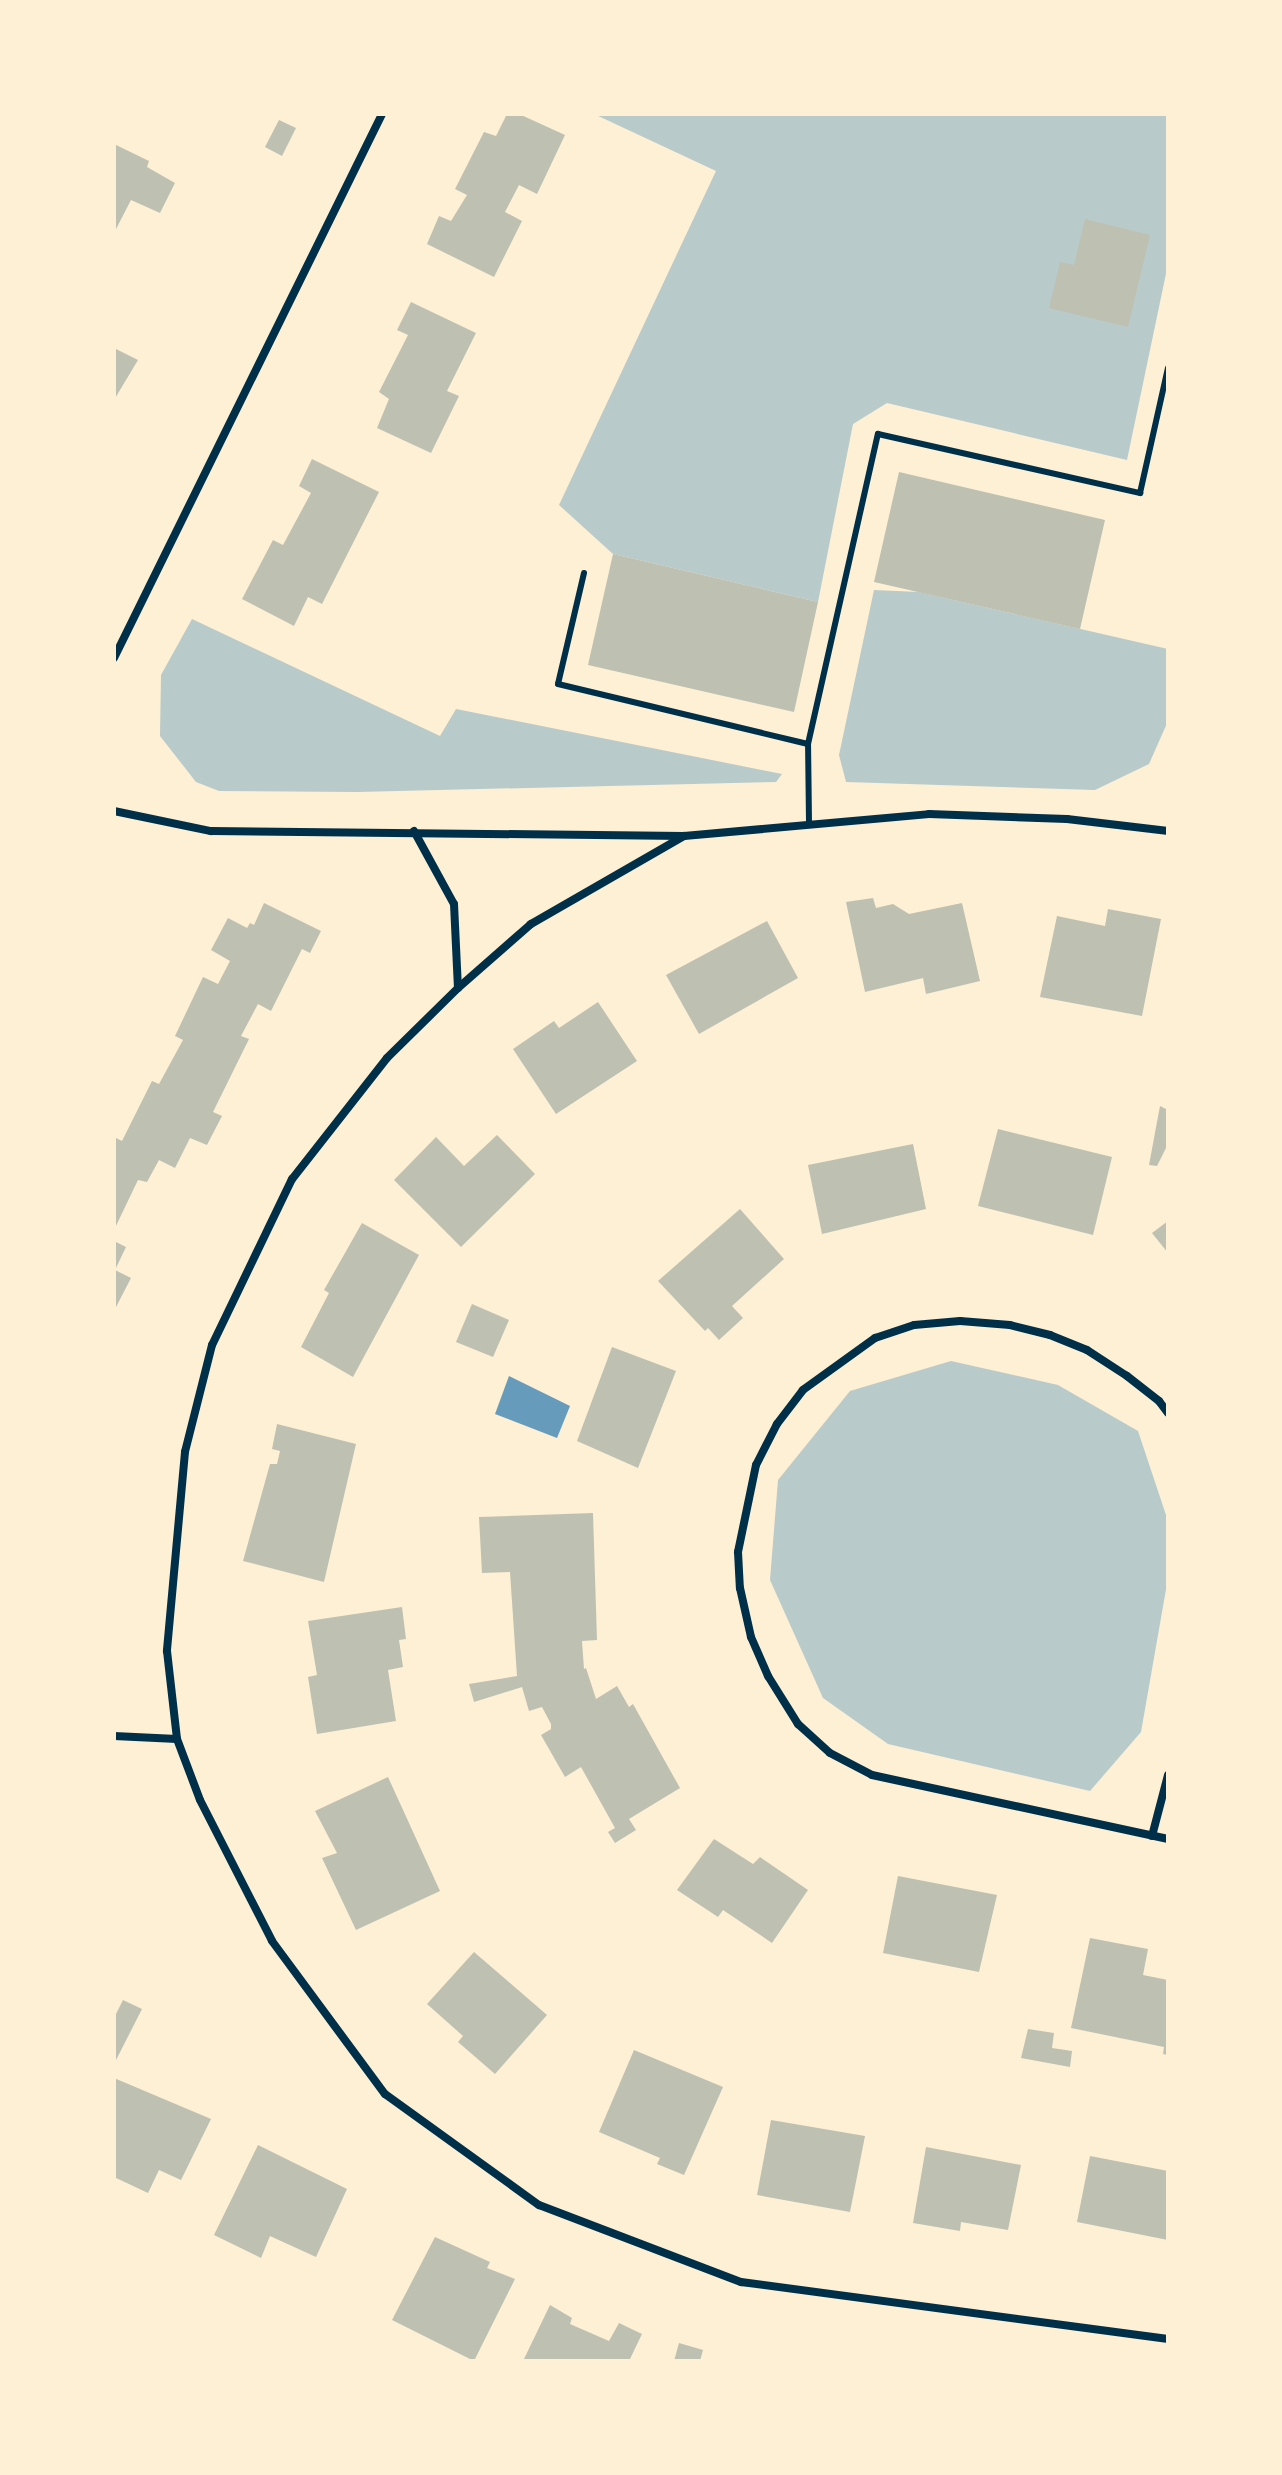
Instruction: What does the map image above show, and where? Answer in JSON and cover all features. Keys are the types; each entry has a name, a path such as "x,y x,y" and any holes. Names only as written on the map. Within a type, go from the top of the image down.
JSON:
{"street":[{"path":"114,658 382,114"},
{"path":"114,811 211,831 684,836 809,822 929,814 1067,819 1168,831"},
{"path":"414,831 454,904 458,988"},
{"path":"684,836 531,924 458,988 387,1058 292,1179 212,1345 185,1452 167,1651 177,1739 200,1800 272,1941 385,2094 539,2205 741,2282 1168,2339"},
{"path":"1168,1413 1159,1401 1127,1376 1087,1350 1050,1335 1010,1325 960,1321 914,1325 875,1338 803,1390 777,1424 756,1465 738,1552 740,1588 751,1637 768,1676 798,1724 830,1753 872,1775 1168,1839"},
{"path":"114,1736 177,1739"},
{"path":"1152,1836 1168,1775"}],"lane":[{"path":"809,822 808,744 878,434 1140,493 1168,368"},
{"path":"584,573 558,684 808,744"}],"shaded area":[{"path":"594,114 1168,114 1168,264 1127,460 887,403 853,424 818,602 613,554 559,505 716,171"},
{"path":"874,590 919,592 1168,649 1168,721 1149,764 1095,790 846,782 839,755"},
{"path":"192,619 440,736 456,709 782,774 776,782 357,792 219,791 196,782 160,736 161,675"},
{"path":"951,1361 1058,1385 1138,1431 1168,1521 1168,1578 1141,1732 1090,1791 888,1744 823,1698 770,1580 778,1480 850,1391"}],"water":[{"path":"509,1376 570,1406 557,1438 495,1414"}],"building":[{"path":"507,114 519,114 565,135 537,194 519,185 505,212 522,221 494,277 427,244 439,216 451,221 467,195 455,189 484,132 496,136"},
{"path":"279,120 296,128 282,156 265,147"},
{"path":"114,144 149,161 147,167 175,183 160,213 131,200 114,233"},
{"path":"1085,219 1150,235 1128,327 1049,308 1060,262 1074,265"},
{"path":"411,302 476,333 447,391 459,396 431,453 377,428 389,399 379,392 408,335 397,330"},
{"path":"114,348 138,360 114,400"},
{"path":"312,459 379,492 322,604 308,597 294,626 242,599 273,540 283,545 311,493 299,486"},
{"path":"899,472 1105,520 1080,629 874,582"},
{"path":"613,554 818,602 794,712 588,665"},
{"path":"873,898 876,908 893,904 909,914 962,903 980,981 926,994 923,978 865,992 846,902"},
{"path":"264,903 321,931 310,953 302,949 271,1011 258,1004 241,1036 249,1039 213,1112 222,1116 207,1145 190,1138 175,1168 159,1160 147,1182 138,1180 114,1230 114,1137 122,1141 152,1081 159,1084 183,1040 175,1036 203,977 218,984 230,961 211,950 228,918 247,928 250,923 254,925"},
{"path":"1108,909 1161,919 1142,1016 1040,997 1057,916 1105,926"},
{"path":"767,921 798,978 699,1034 666,975"},
{"path":"598,1002 637,1061 556,1114 513,1049 554,1021 559,1028"},
{"path":"1160,1106 1168,1110 1168,1144 1157,1166 1149,1165"},
{"path":"998,1129 1112,1157 1093,1235 978,1206"},
{"path":"497,1135 535,1174 461,1247 394,1180 436,1137 464,1166"},
{"path":"913,1144 926,1209 822,1234 808,1165"},
{"path":"740,1209 784,1259 732,1306 743,1318 719,1340 708,1328 705,1331 658,1281"},
{"path":"1168,1221 1168,1253 1152,1233"},
{"path":"362,1223 419,1255 353,1377 301,1347 329,1293 324,1290"},
{"path":"114,1241 126,1247 115,1270 131,1278 114,1311"},
{"path":"472,1304 509,1320 493,1357 456,1342"},
{"path":"612,1347 676,1371 638,1468 577,1441"},
{"path":"277,1424 356,1444 324,1582 243,1561 270,1464 277,1464 280,1451 272,1449"},
{"path":"593,1513 597,1640 582,1641 584,1669 596,1699 617,1686 629,1707 633,1704 680,1788 629,1819 636,1830 615,1843 608,1832 615,1828 581,1767 565,1777 541,1735 551,1729 542,1707 529,1711 522,1687 474,1702 469,1684 517,1676 510,1572 482,1573 479,1517"},
{"path":"402,1607 406,1639 399,1640 403,1667 388,1670 396,1721 317,1734 308,1677 317,1675 308,1621"},
{"path":"388,1777 440,1891 356,1930 322,1858 337,1853 315,1811"},
{"path":"714,1839 753,1864 760,1857 808,1890 772,1943 723,1910 718,1917 677,1890"},
{"path":"898,1876 997,1895 979,1972 883,1953"},
{"path":"1090,1938 1148,1949 1143,1975 1168,1980 1168,2055 1163,2054 1164,2047 1071,2028"},
{"path":"474,1952 547,2015 495,2074 458,2042 463,2036 427,2004"},
{"path":"123,2000 142,2009 114,2064 114,2018"},
{"path":"1028,2029 1054,2033 1052,2048 1072,2051 1070,2067 1021,2058"},
{"path":"634,2050 723,2087 684,2175 657,2164 660,2158 599,2132"},
{"path":"114,2078 211,2119 181,2180 159,2170 148,2193 114,2177"},
{"path":"771,2120 865,2136 850,2212 757,2195"},
{"path":"258,2145 347,2189 316,2257 270,2236 261,2258 214,2235"},
{"path":"926,2147 1021,2165 1008,2230 961,2222 960,2231 913,2223"},
{"path":"1090,2156 1168,2171 1168,2240 1077,2222"},
{"path":"435,2237 490,2262 487,2268 515,2279 474,2361 392,2320"},
{"path":"550,2305 572,2318 570,2324 609,2341 619,2323 642,2334 629,2361 523,2361"},
{"path":"679,2343 703,2350 700,2361 674,2361"}]}
